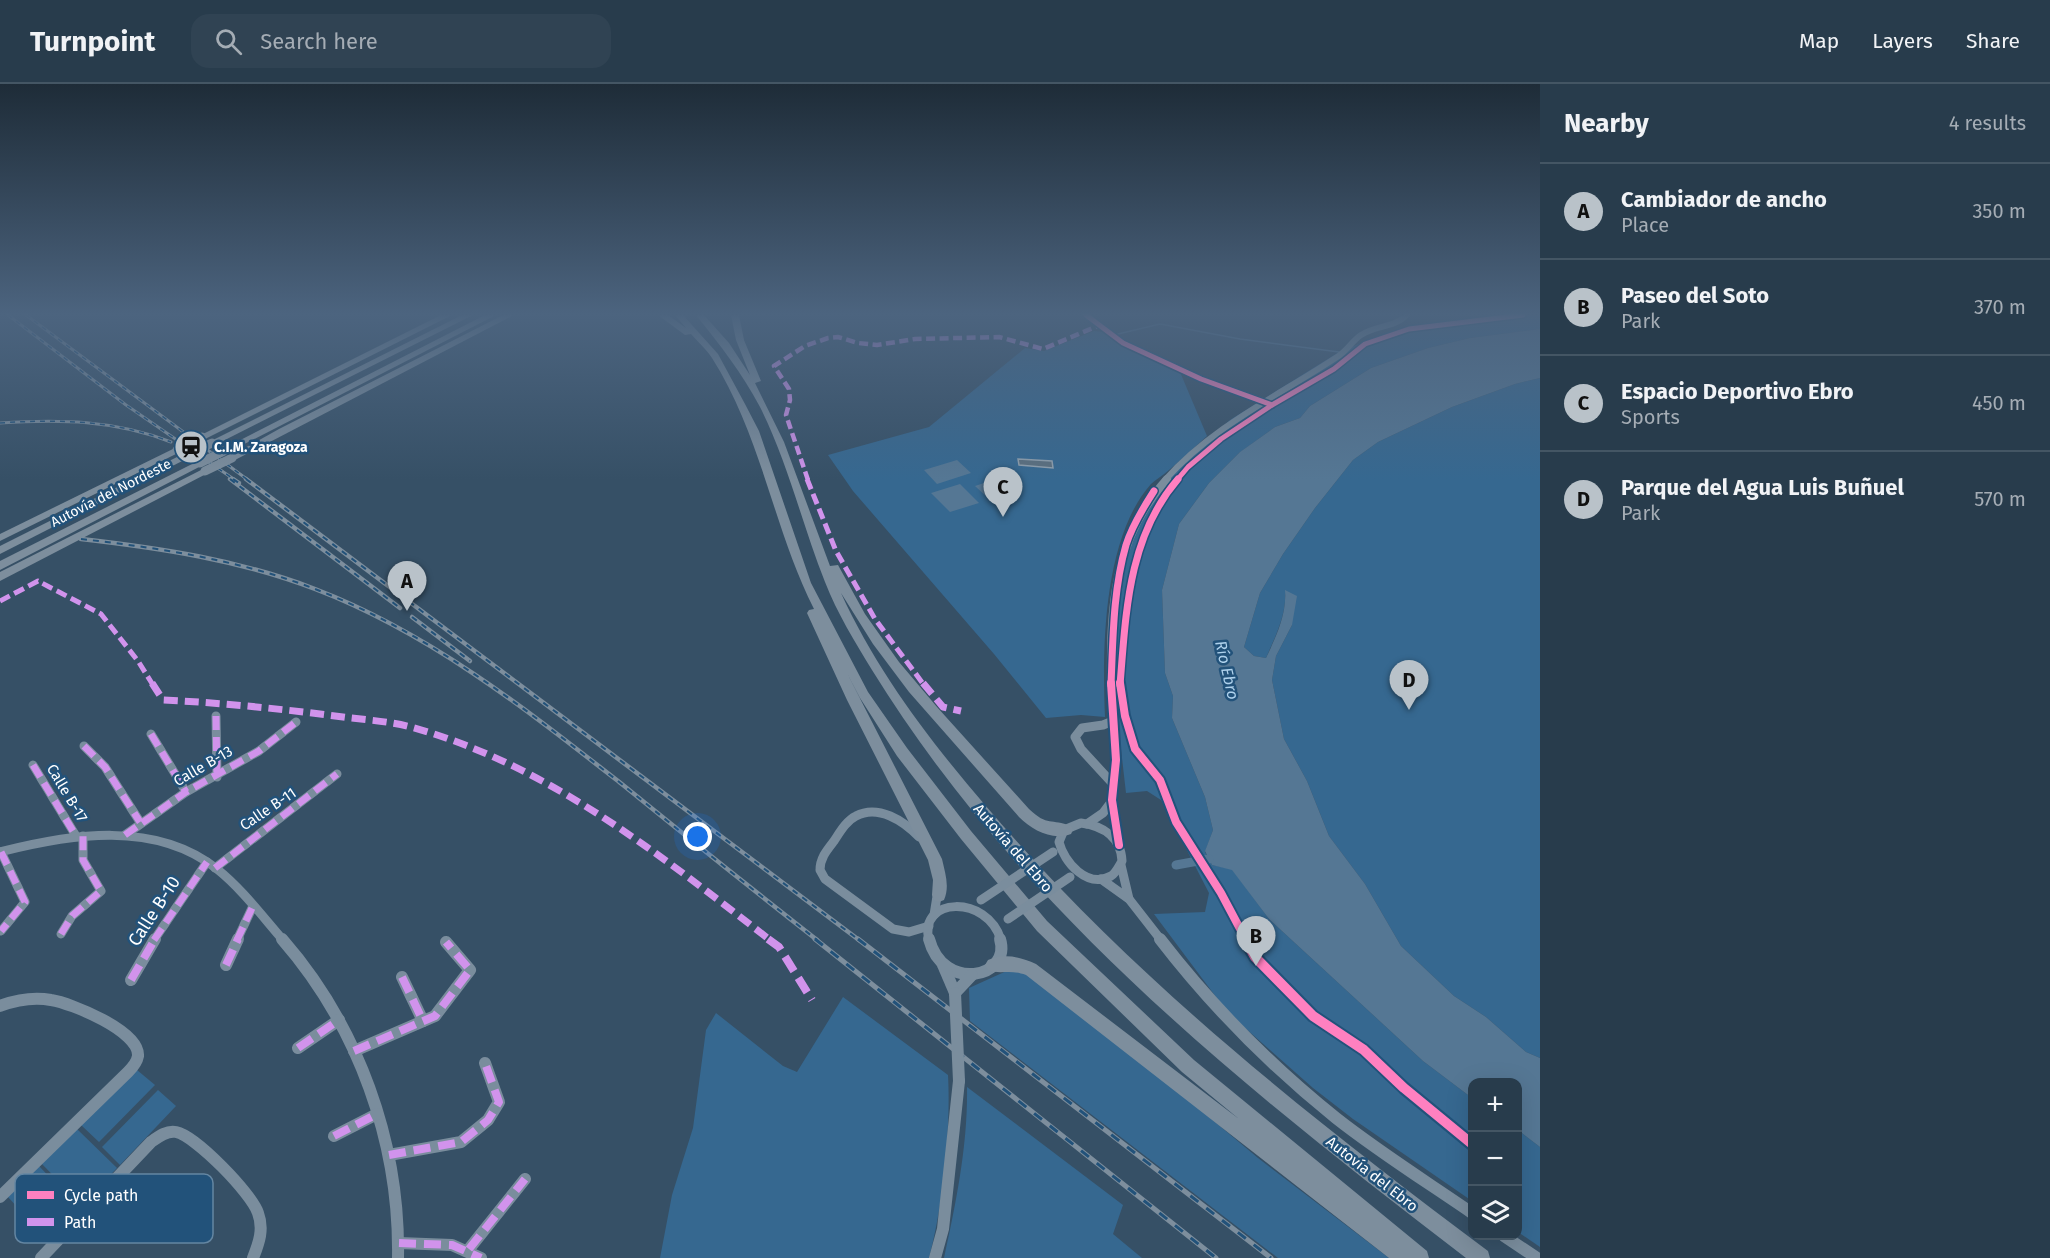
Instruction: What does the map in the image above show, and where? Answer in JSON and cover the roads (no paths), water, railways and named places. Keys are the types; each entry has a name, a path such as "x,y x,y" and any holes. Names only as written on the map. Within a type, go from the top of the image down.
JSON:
{"highway":[{"path":"0,538 339,370"},
{"path":"327,376 343,370"},
{"name":"Autovía del Nordeste","path":"0,550 358,370"},
{"path":"0,577 387,370"},
{"path":"275,435 392,370"},
{"path":"228,454 275,435 403,370"},
{"path":"720,370 727,378"},
{"name":"Autovía del Ebro","path":"722,370 754,431 806,583 864,695 902,752 966,835 1042,926 1188,1066 1420,1258"},
{"name":"Autovía del Ebro","path":"743,370 774,425 791,465 833,587 889,688 927,743 988,820 1063,906 1202,1037 1351,1160 1481,1258"},
{"path":"752,370 778,424 791,465"},
{"name":"Autovía del Nordeste","path":"0,566 202,467"},
{"path":"801,495 842,585 904,677 1023,812 1038,825 1048,829 1066,830"},
{"path":"806,583 807,595 816,623 935,859 940,880 939,895"},
{"path":"993,965 1014,963 1031,969 1404,1258"}],"street":[{"path":"1181,370 1266,402"},
{"path":"1129,899 1121,865 1122,853 1112,800 1115,741 1111,688 1115,607 1126,546 1137,519 1154,491 1210,439 1242,415 1317,370"},
{"path":"216,716 217,777"},
{"path":"1113,721 1109,724 1082,727 1076,733 1076,741 1114,785"},
{"name":"Calle B-13","path":"125,835 140,822 186,792 217,777 259,751 296,723"},
{"path":"1096,726 1115,741"},
{"path":"151,734 186,792"},
{"path":"84,746 105,767 140,822"},
{"name":"Calle B-17","path":"33,765 79,836"},
{"name":"Calle B-11","path":"211,865 312,797 337,774"},
{"path":"1088,824 1103,813 1112,800"},
{"path":"929,926 909,932 893,929 825,879 820,870 820,861 855,817 867,813 889,816 908,825 918,836 933,866 939,895 927,934 931,951 942,965 955,993 959,1081 942,1229 935,1258"},
{"path":"934,915 948,906 965,905 981,900 1056,848 1066,830 1075,825 1088,824 1106,830 1119,845"},
{"path":"1,931 25,902 0,852 79,836 125,835 184,849 230,879 322,990 354,1051 389,1155 397,1202 398,1258"},
{"path":"61,934 63,926 101,891 83,860 79,836"},
{"path":"1056,848 1075,875"},
{"name":"Calle B-10","path":"131,980 162,927 211,865"},
{"path":"1101,879 1114,874 1121,865"},
{"path":"999,934 1008,919 1075,875 1101,879 1129,899 1179,964 1254,1047 1337,1119 1468,1210"},
{"path":"955,993 972,975 984,972 993,965 1000,951 999,934 986,915 965,905"},
{"path":"226,965 253,906"},
{"path":"354,1051 435,1016 470,970 446,942"},
{"path":"942,965 952,971 972,975"},
{"path":"402,977 423,1021"},
{"path":"0,1006 23,1000 61,1002 125,1033 132,1040 138,1053 137,1060 126,1074 24,1174"},
{"path":"298,1048 339,1020"},
{"path":"389,1155 461,1142 488,1120 499,1102 484,1063"},
{"path":"334,1136 377,1114"},
{"path":"121,1174 152,1142 166,1133 173,1132 186,1136 236,1179 249,1196 263,1227 261,1240 253,1258"},
{"path":"469,1249 525,1179"},
{"path":"0,1197 15,1182"},
{"path":"1510,1240 1536,1258"},
{"path":"399,1243 436,1242 469,1249 481,1258"},
{"path":"41,1258 55,1243"}],"water":[{"name":"Río Ebro","path":"1368,370 1540,370 1540,378 1515,384 1452,407 1378,442 1353,460 1315,508 1283,554 1260,593 1244,647 1254,656 1266,658 1283,617 1285,590 1297,596 1292,625 1276,656 1272,680 1284,739 1307,781 1329,836 1365,884 1401,946 1454,996 1486,1017 1526,1052 1540,1058 1540,1147 1522,1133 1522,1078 1468,1078 1468,1095 1423,1061 1269,919 1232,870 1212,865 1205,851 1213,830 1205,797 1172,718 1173,696 1165,673 1162,590 1179,524 1209,483 1240,452 1275,427 1300,418 1310,406"},
{"path":"957,460 971,473 937,484 924,470"},
{"path":"996,479 1010,493 989,499 975,486"},
{"path":"960,484 979,503 950,512 931,493"}],"waterway":[{"path":"1176,865 1209,859"}],"railway":[{"path":"80,370 126,405 235,480"},
{"path":"100,370 248,480"},
{"path":"0,423 65,421 108,425 171,442"},
{"path":"230,479 400,608"},
{"path":"233,479 239,483"},
{"path":"246,479 859,940"},
{"path":"81,539 200,556 258,570 315,589 398,628 476,675 551,729 817,940"},
{"path":"412,617 470,661"},
{"path":"815,939 1216,1258"},
{"path":"858,939 1271,1258"}],"place":[{"name":"C.I.M. Zaragoza","path":"191,447"},
{"name":"Espacio Deportivo Ebro","path":"1003,517"},
{"name":"Cambiador de ancho","path":"407,611"},
{"name":"Parque del Agua Luis Buñuel","path":"1409,710"},
{"name":"Paseo del Soto","path":"1256,966"}]}
